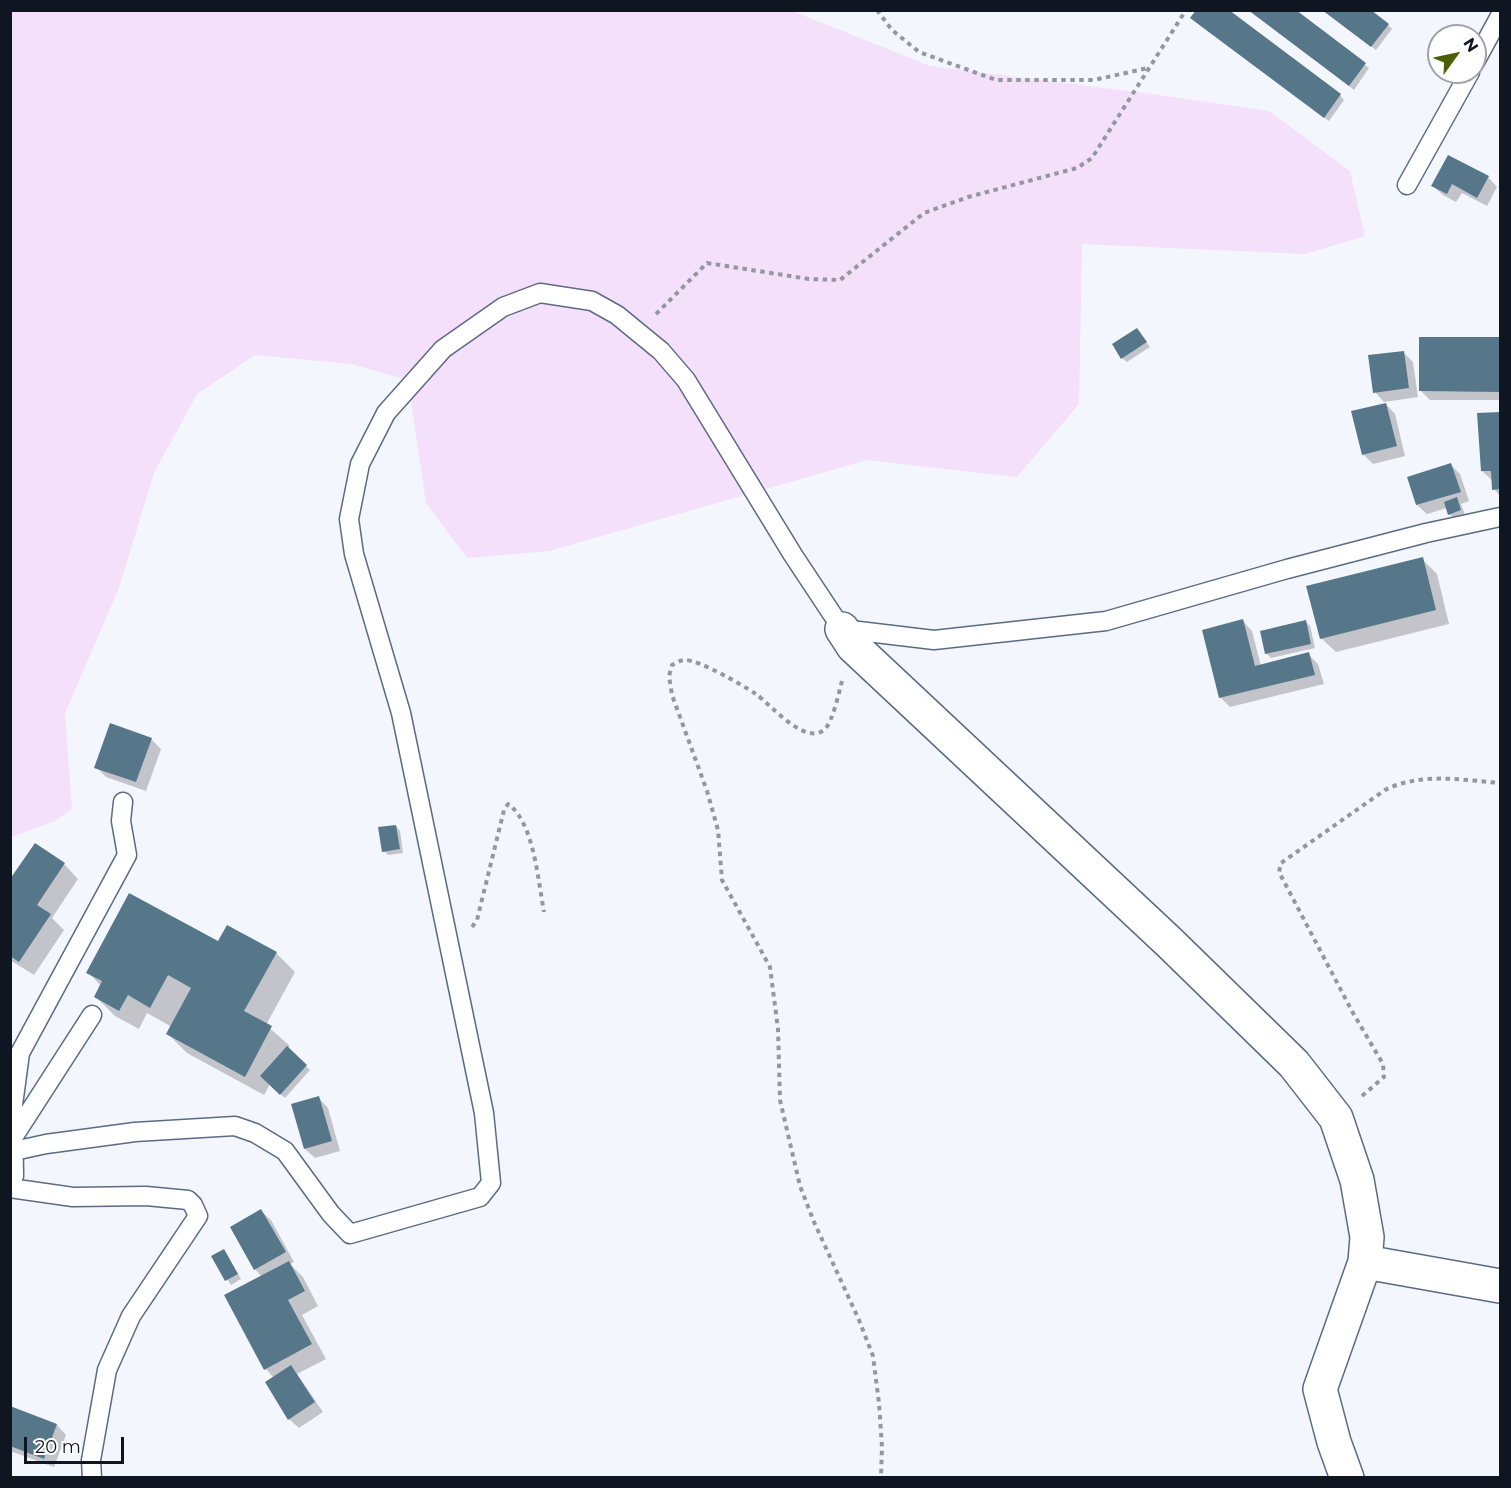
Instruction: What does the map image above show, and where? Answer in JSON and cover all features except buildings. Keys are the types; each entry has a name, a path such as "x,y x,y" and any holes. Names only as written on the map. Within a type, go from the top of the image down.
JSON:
{"street":[{"path":"848,637 1294,1064 1336,1118 1357,1180 1367,1237 1365,1262 1320,1389 1334,1442 1347,1478"},
{"path":"1365,1262 1500,1286"}],"lane":[{"path":"1487,40 1500,16"},
{"path":"1407,185 1463,84"},
{"path":"14,1144 46,1144 135,1132 235,1126 255,1132 285,1151 331,1214 350,1234 480,1197 491,1183 484,1113 401,713 354,554 350,519 360,464 386,413 443,349 502,307 540,293 592,301 617,315 661,351 686,380 793,555 848,637 934,640 1106,621 1287,569 1500,517"},
{"path":"92,1478 91,1460 107,1371 131,1316 198,1216 188,1200 146,1196 73,1197 10,1187 14,1176 13,1105 20,1053 18,1045 127,855 121,821 123,801"},
{"path":"14,1144 92,1015"}],"path":[{"path":"876,10 892,30 919,52 996,80 1094,80 1149,68"},
{"path":"638,332 707,263 809,279 840,280 924,213 968,197 1077,168 1092,158 1186,10"},
{"path":"848,637 827,728 818,734 806,733 788,722 755,694 698,662 682,659 672,664 669,676 672,695 707,791 718,830 722,880 770,967 778,1029 780,1100 800,1186 873,1356 882,1447 881,1478"},
{"path":"1336,1118 1384,1077 1383,1065 1279,872 1281,863 1397,784 1439,778 1500,783"},
{"path":"452,957 477,920 504,810 508,804 517,810 527,829 544,912"}],"shaded area":[{"path":"10,11 792,11 930,66 1269,111 1350,171 1365,236 1305,254 1082,244 1079,404 1017,477 867,460 549,551 467,558 426,503 408,380 351,364 255,355 197,394 154,473 119,588 65,713 72,809 55,821 11,837"}]}
